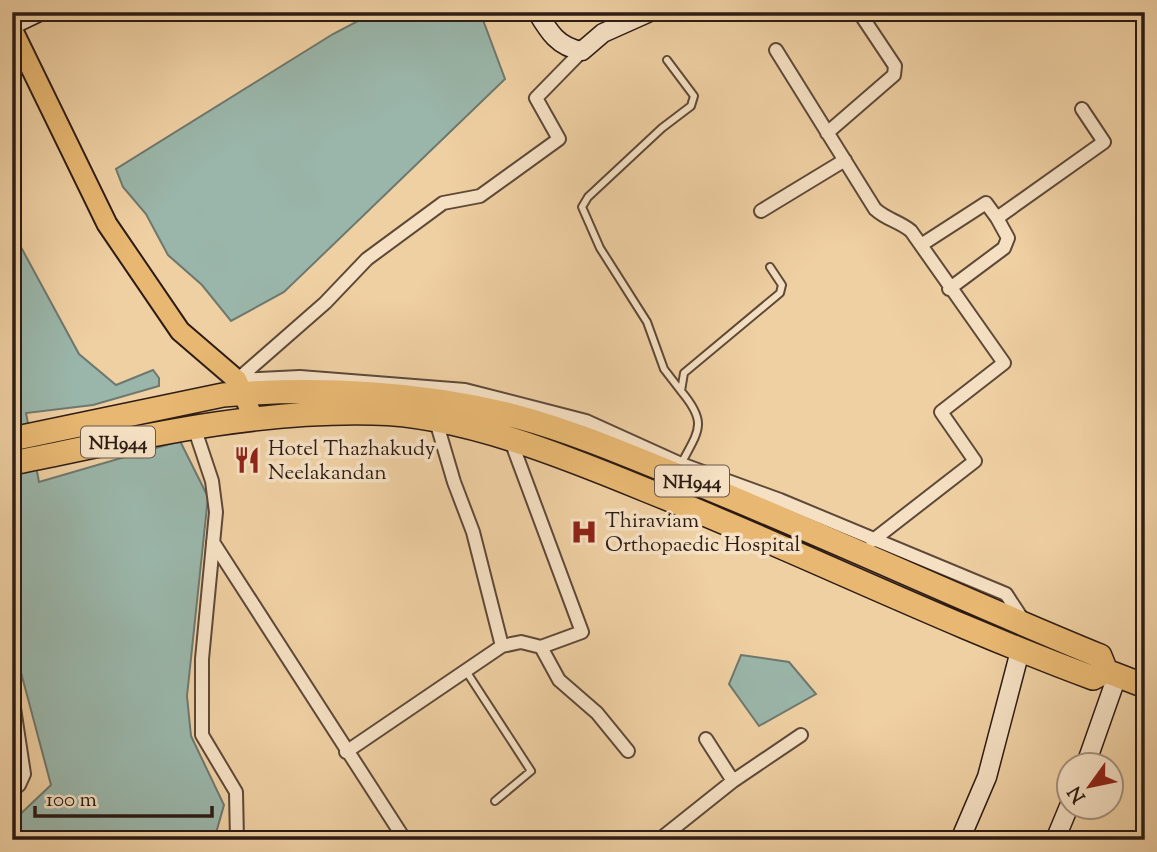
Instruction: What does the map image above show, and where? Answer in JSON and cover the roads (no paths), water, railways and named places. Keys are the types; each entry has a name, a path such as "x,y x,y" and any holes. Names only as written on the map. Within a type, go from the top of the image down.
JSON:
{"highway":[{"name":"NH944","path":"12,439 223,395 241,386 340,391 436,402 516,417 597,443 737,500 1100,656 1111,674"},
{"name":"NH944","path":"12,463 253,417 374,413 436,421 588,466 728,523 1020,651 1093,678 1111,674 1145,685"}],"main road":[{"path":"12,27 107,224 180,331 241,386 253,417"}],"street":[{"path":"12,27 39,12"},
{"path":"537,12 554,39 569,49 582,51"},
{"path":"241,386 368,258 443,203 480,196 559,139 536,98 603,33 650,12"},
{"path":"827,134 894,75 895,66 859,12"},
{"path":"776,50 875,209 888,221 902,223 921,245 949,289 1003,363 941,412 975,461 872,541"},
{"path":"997,218 1104,142 1082,109"},
{"path":"761,211 845,160"},
{"path":"921,245 986,204 997,218 1008,237 1004,248 949,289"},
{"path":"241,386 300,377 465,390 586,421 681,464 780,500 872,541 1006,594 1026,625"},
{"path":"436,421 454,482 473,532 502,646"},
{"path":"194,427 212,481 216,512 202,659 202,735 236,792 237,840"},
{"path":"346,752 502,646 522,642 541,647 582,632 510,441"},
{"path":"213,541 405,840"},
{"path":"541,647 559,680 597,713 628,751"},
{"path":"960,840 986,777 1020,651"},
{"path":"1090,750 1111,674"},
{"path":"12,695 24,774 19,785 12,790"},
{"path":"661,839 733,781 801,735"},
{"path":"706,739 733,781"},
{"path":"1055,840 1063,820"}],"lane":[{"path":"667,60 694,96 691,106 643,145 588,197 582,207 600,248 647,322 664,369 698,410 699,432 681,464"},
{"path":"681,391 684,373 780,293 782,285 770,267"},
{"path":"465,670 531,771 495,801"}],"place":[{"name":"Hotel Thazhakudy Neelakandan","path":"247,460"},
{"name":"Thiraviam Orthopaedic Hospital","path":"584,532"}]}
